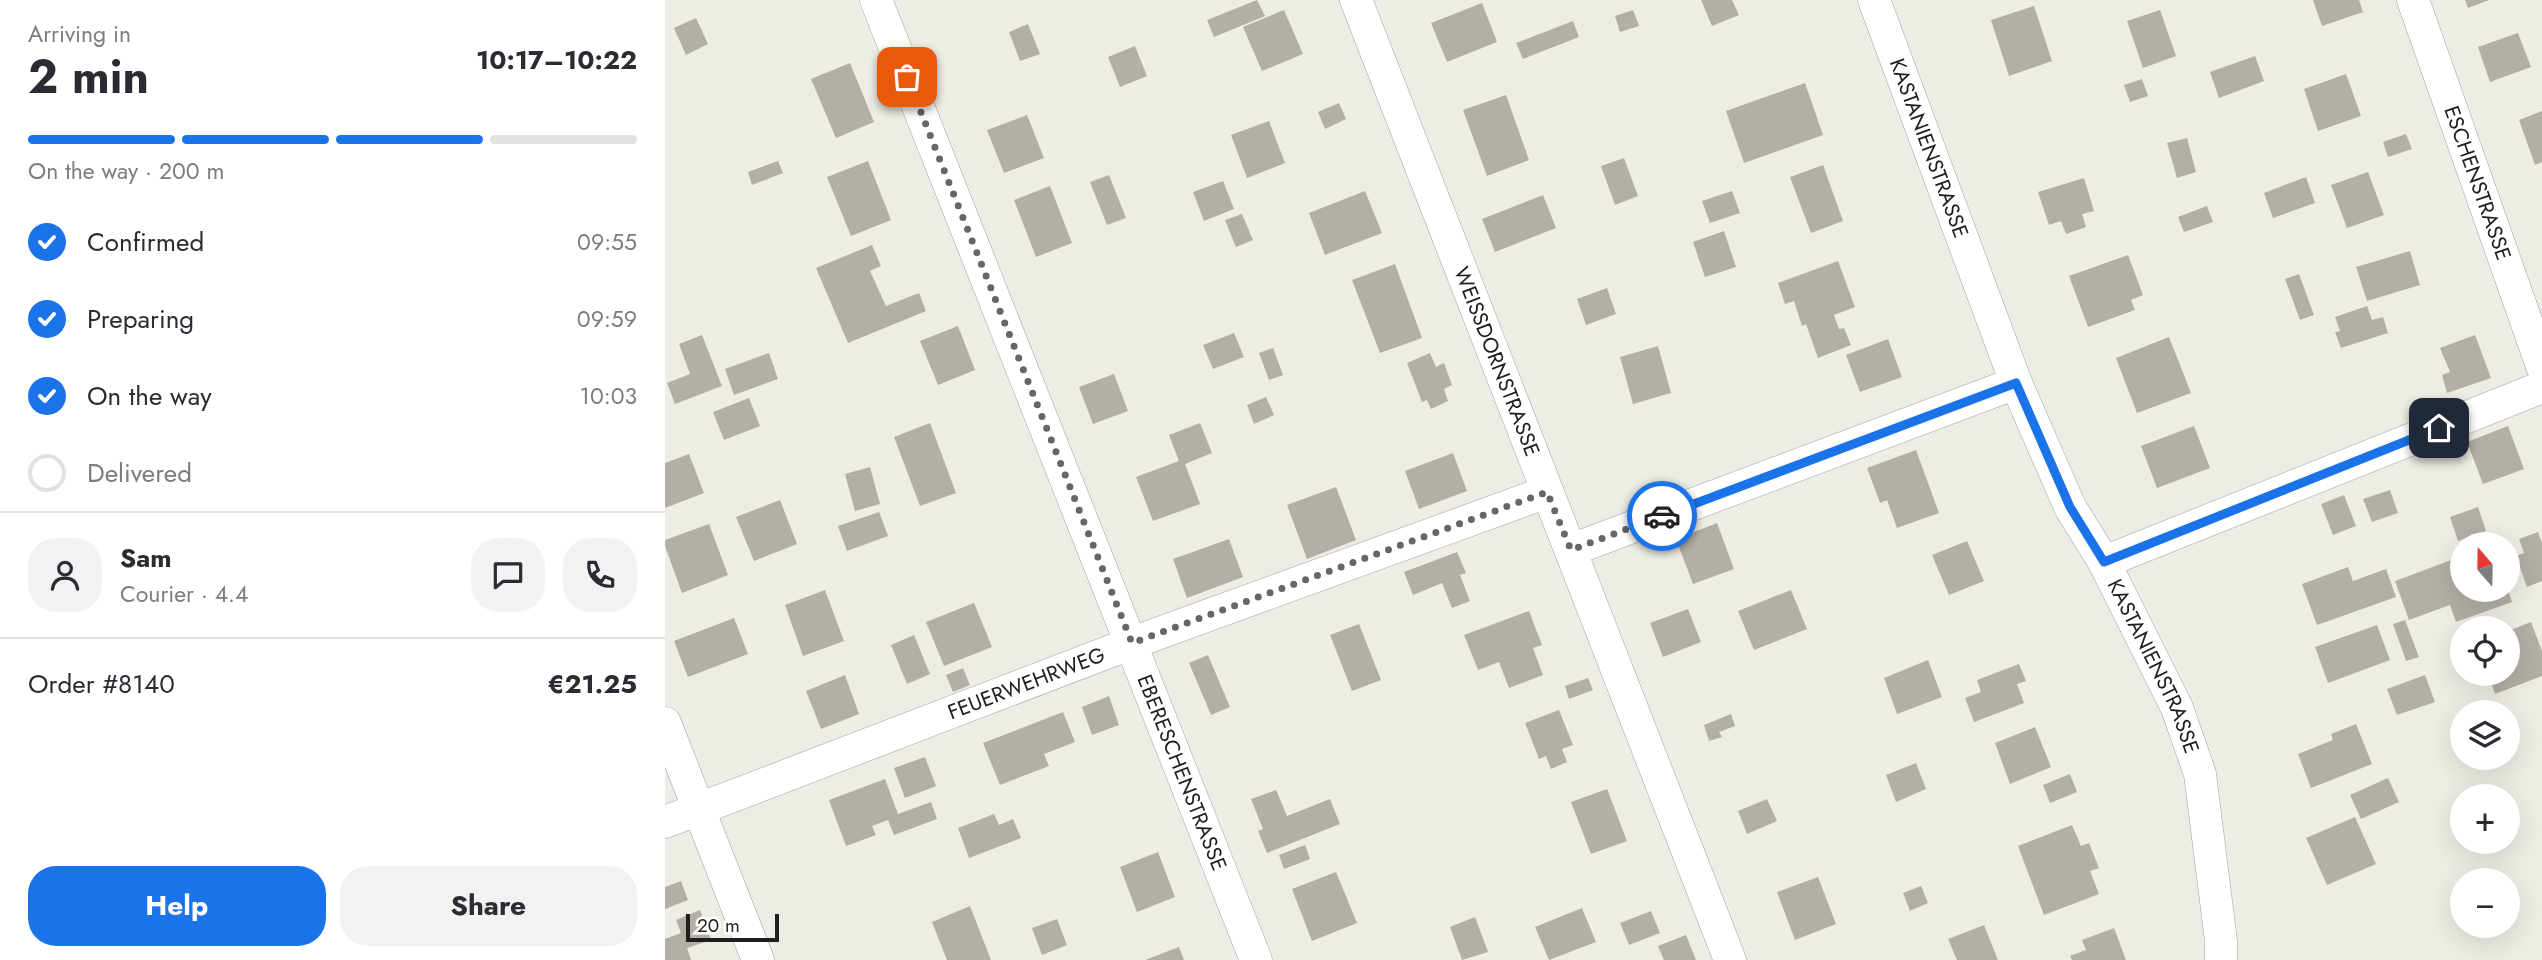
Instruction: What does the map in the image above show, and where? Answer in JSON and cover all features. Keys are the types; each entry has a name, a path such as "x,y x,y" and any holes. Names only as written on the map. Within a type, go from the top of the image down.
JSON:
{"street":[{"name":"EBERESCHENSTRASSE","path":"876,0 1256,960"},
{"name":"WEISSDORNSTRASSE","path":"1356,0 1730,960"},
{"name":"KASTANIENSTRASSE","path":"1874,0 2016,383 2070,507 2104,562 2177,708 2200,774 2221,941 2221,960"},
{"name":"ESCHENSTRASSE","path":"2413,0 2542,366"},
{"path":"1571,550 2016,383"},
{"path":"2104,562 2542,387"},
{"name":"FEUERWEHRWEG","path":"665,822 1132,643 1547,492"},
{"path":"665,723 758,960"}],"building":[{"path":"1257,0 1265,16 1214,37 1207,20"},
{"path":"1701,0 1732,0 1739,15 1712,26"},
{"path":"2313,0 2359,0 2363,12 2322,26"},
{"path":"2465,0 2489,0 2468,8"},
{"path":"1482,3 1497,42 1447,62 1431,23"},
{"path":"2034,6 2052,61 2009,76 1991,20"},
{"path":"1284,10 1303,54 1262,71 1243,27"},
{"path":"1633,10 1639,26 1620,32 1615,16"},
{"path":"2160,10 2176,56 2143,68 2127,21"},
{"path":"696,18 708,44 686,55 674,28"},
{"path":"1573,21 1579,37 1523,59 1516,43"},
{"path":"1028,24 1040,54 1020,61 1009,32"},
{"path":"2518,33 2531,67 2490,82 2478,47"},
{"path":"1135,46 1147,76 1120,87 1108,57"},
{"path":"2255,56 2264,81 2219,98 2210,72"},
{"path":"850,63 874,122 836,138 811,79"},
{"path":"2346,74 2361,116 2318,131 2304,89"},
{"path":"2142,79 2148,96 2130,102 2124,85"},
{"path":"1805,83 1823,135 1744,163 1726,111"},
{"path":"1506,95 1529,160 1487,176 1463,110"},
{"path":"1339,103 1346,119 1325,129 1318,112"},
{"path":"2542,111 2542,162 2535,165 2519,120"},
{"path":"1027,115 1044,158 1004,173 987,130"},
{"path":"1269,121 1285,163 1247,178 1231,135"},
{"path":"2406,134 2412,149 2388,157 2383,142"},
{"path":"2187,138 2196,172 2177,178 2167,143"},
{"path":"1624,158 1638,196 1615,205 1601,166"},
{"path":"778,161 783,173 752,185 748,172"},
{"path":"868,161 891,220 851,236 827,177"},
{"path":"1823,165 1843,221 1811,233 1790,177"},
{"path":"2368,172 2384,215 2347,228 2331,185"},
{"path":"1109,175 1126,218 1107,225 1090,182"},
{"path":"2306,177 2315,203 2273,218 2264,193"},
{"path":"2084,178 2094,211 2082,214 2086,227 2066,234 2061,221 2049,225 2038,192"},
{"path":"1223,181 1234,209 1204,221 1193,192"},
{"path":"1050,186 1072,243 1036,257 1014,200"},
{"path":"1365,191 1382,233 1325,255 1309,213"},
{"path":"1732,191 1740,213 1710,223 1702,201"},
{"path":"1543,195 1556,228 1495,252 1482,219"},
{"path":"2207,206 2213,222 2184,232 2178,217"},
{"path":"1242,214 1253,240 1236,247 1225,220"},
{"path":"1724,231 1736,267 1705,277 1693,242"},
{"path":"872,245 881,266 870,271 886,306 919,293 926,311 848,343 816,268"},
{"path":"2410,251 2420,285 2367,301 2356,267"},
{"path":"2128,255 2143,295 2131,300 2135,310 2088,327 2069,276"},
{"path":"1838,261 1855,307 1834,315 1839,329 1844,328 1851,345 1818,358 1806,324 1802,326 1794,301 1785,304 1778,283"},
{"path":"1395,264 1422,338 1380,353 1352,280"},
{"path":"2299,274 2314,315 2300,320 2285,279"},
{"path":"1607,288 1616,314 1586,325 1577,299"},
{"path":"2367,306 2372,320 2383,317 2388,333 2341,348 2335,332 2340,331 2335,317"},
{"path":"958,326 975,370 938,385 920,341"},
{"path":"1234,333 1244,357 1213,369 1203,345"},
{"path":"702,335 722,386 675,404 667,383 690,374 679,344"},
{"path":"2475,335 2491,378 2447,393 2442,375 2450,372 2440,348"},
{"path":"2169,337 2191,393 2137,413 2116,358"},
{"path":"1888,339 1902,377 1860,392 1846,355"},
{"path":"1658,346 1671,393 1633,404 1620,357"},
{"path":"1273,348 1283,375 1269,380 1259,353"},
{"path":"769,353 778,379 734,395 725,369"},
{"path":"1430,353 1436,367 1444,363 1452,385 1444,389 1448,401 1431,409 1427,400 1422,402 1407,363"},
{"path":"1114,374 1128,411 1093,424 1079,387"},
{"path":"1266,397 1274,415 1254,424 1247,405"},
{"path":"749,398 760,426 724,440 713,412"},
{"path":"930,423 956,493 920,506 894,437"},
{"path":"1200,423 1212,453 1185,464 1200,504 1153,521 1136,477 1179,461 1169,435"},
{"path":"2194,426 2210,468 2157,488 2141,446"},
{"path":"2508,426 2524,469 2483,484 2467,442"},
{"path":"1916,450 1939,513 1897,528 1887,500 1880,503 1867,468"},
{"path":"1453,453 1467,491 1419,509 1405,471"},
{"path":"689,454 704,493 665,508 665,463"},
{"path":"870,467 880,504 855,511 845,474"},
{"path":"1336,487 1356,540 1307,559 1287,505"},
{"path":"2390,490 2398,513 2372,522 2363,499"},
{"path":"2344,495 2356,526 2333,535 2321,504"},
{"path":"780,500 797,544 754,561 736,517"},
{"path":"2478,507 2486,531 2455,532 2450,517"},
{"path":"879,512 888,536 847,551 838,526"},
{"path":"1717,523 1734,569 1693,584 1676,539"},
{"path":"709,524 728,575 682,593 665,540"},
{"path":"2538,532 2542,543 2542,581 2527,587 2520,567 2520,554 2524,553 2520,539"},
{"path":"1229,539 1243,577 1187,598 1173,559"},
{"path":"1967,541 1984,581 1949,595 1932,555"},
{"path":"1457,552 1466,573 1460,575 1470,601 1452,608 1442,583 1413,595 1404,572"},
{"path":"2450,560 2450,602 2512,602 2473,616 2454,616 2450,605 2409,620 2395,581"},
{"path":"2348,567 2353,581 2386,569 2396,597 2317,625 2302,584"},
{"path":"825,590 844,641 803,656 785,605"},
{"path":"1791,590 1807,629 1754,650 1738,611"},
{"path":"974,603 992,647 944,666 926,622"},
{"path":"1688,609 1701,642 1663,657 1650,623"},
{"path":"1529,611 1542,645 1533,648 1543,675 1509,688 1499,662 1478,670 1464,635"},
{"path":"734,618 748,654 688,677 674,641"},
{"path":"2405,620 2419,657 2406,661 2393,624"},
{"path":"2531,622 2542,651 2542,676 2520,684 2520,626"},
{"path":"1359,624 1381,680 1352,691 1330,635"},
{"path":"2377,625 2390,660 2328,683 2315,647"},
{"path":"914,635 930,674 907,684 891,645"},
{"path":"1208,655 1230,707 1211,715 1189,663"},
{"path":"1928,660 1942,697 1897,714 1884,678"},
{"path":"2019,664 2026,681 2017,684 2024,703 1974,722 1965,698 1981,692 1977,680"},
{"path":"963,668 970,685 953,692 946,675"},
{"path":"845,675 859,714 821,729 806,691"},
{"path":"2425,675 2435,702 2397,715 2387,689"},
{"path":"1588,678 1593,690 1569,699 1565,686"},
{"path":"2492,686 2516,686 2495,694"},
{"path":"1109,696 1119,725 1092,735 1082,707"},
{"path":"1559,710 1573,745 1562,749 1567,762 1551,769 1546,756 1539,759 1525,723"},
{"path":"1063,712 1075,742 1044,754 1049,766 1000,785 983,743"},
{"path":"1731,714 1735,726 1719,732 1722,737 1709,741 1704,725"},
{"path":"2356,724 2372,764 2311,788 2298,754 2333,740 2331,734"},
{"path":"2035,727 2051,767 2010,784 1995,743"},
{"path":"925,757 936,786 905,798 894,768"},
{"path":"1916,763 1926,789 1896,802 1886,775"},
{"path":"2070,774 2077,792 2050,803 2043,785"},
{"path":"2388,778 2399,802 2361,819 2350,795"},
{"path":"885,779 898,814 931,802 937,819 894,835 888,820 872,826 876,835 846,846 829,800"},
{"path":"1607,789 1627,841 1591,854 1571,802"},
{"path":"1276,790 1287,816 1330,799 1340,824 1267,853 1258,831 1263,829 1251,799"},
{"path":"1767,799 1777,821 1747,834 1738,811"},
{"path":"994,814 999,825 1013,819 1021,838 969,858 958,828"},
{"path":"2355,817 2376,864 2327,885 2306,838"},
{"path":"2072,825 2081,846 2089,843 2099,868 2090,871 2099,894 2044,915 2018,846"},
{"path":"1305,845 1310,859 1284,869 1279,855"},
{"path":"1158,852 1175,897 1137,912 1120,867"},
{"path":"1336,872 1357,923 1312,941 1292,889"},
{"path":"1818,877 1836,924 1795,940 1777,892"},
{"path":"681,881 688,900 665,909 665,887"},
{"path":"1921,886 1928,903 1910,911 1903,893"},
{"path":"970,906 991,960 947,960 932,922"},
{"path":"1582,908 1596,942 1549,960 1535,927"},
{"path":"700,910 711,940 687,948 691,960 665,960 665,939 681,933 676,920"},
{"path":"1651,911 1660,933 1629,945 1620,923"},
{"path":"1475,917 1488,952 1462,960 1450,927"},
{"path":"1057,919 1067,945 1042,955 1032,928"},
{"path":"1984,925 1998,960 1957,960 1948,939"},
{"path":"2114,928 2126,960 2072,960 2070,956 2086,950 2082,940"},
{"path":"1686,935 1696,960 1664,960 1658,946"},
{"path":"1179,947 1184,960 1145,960"}],"way so far":[{"path":"907,77 1132,643 1547,492 1571,550 1662,516"}],"route":[{"path":"1662,516 2016,383 2070,507 2104,562 2439,428"}]}
